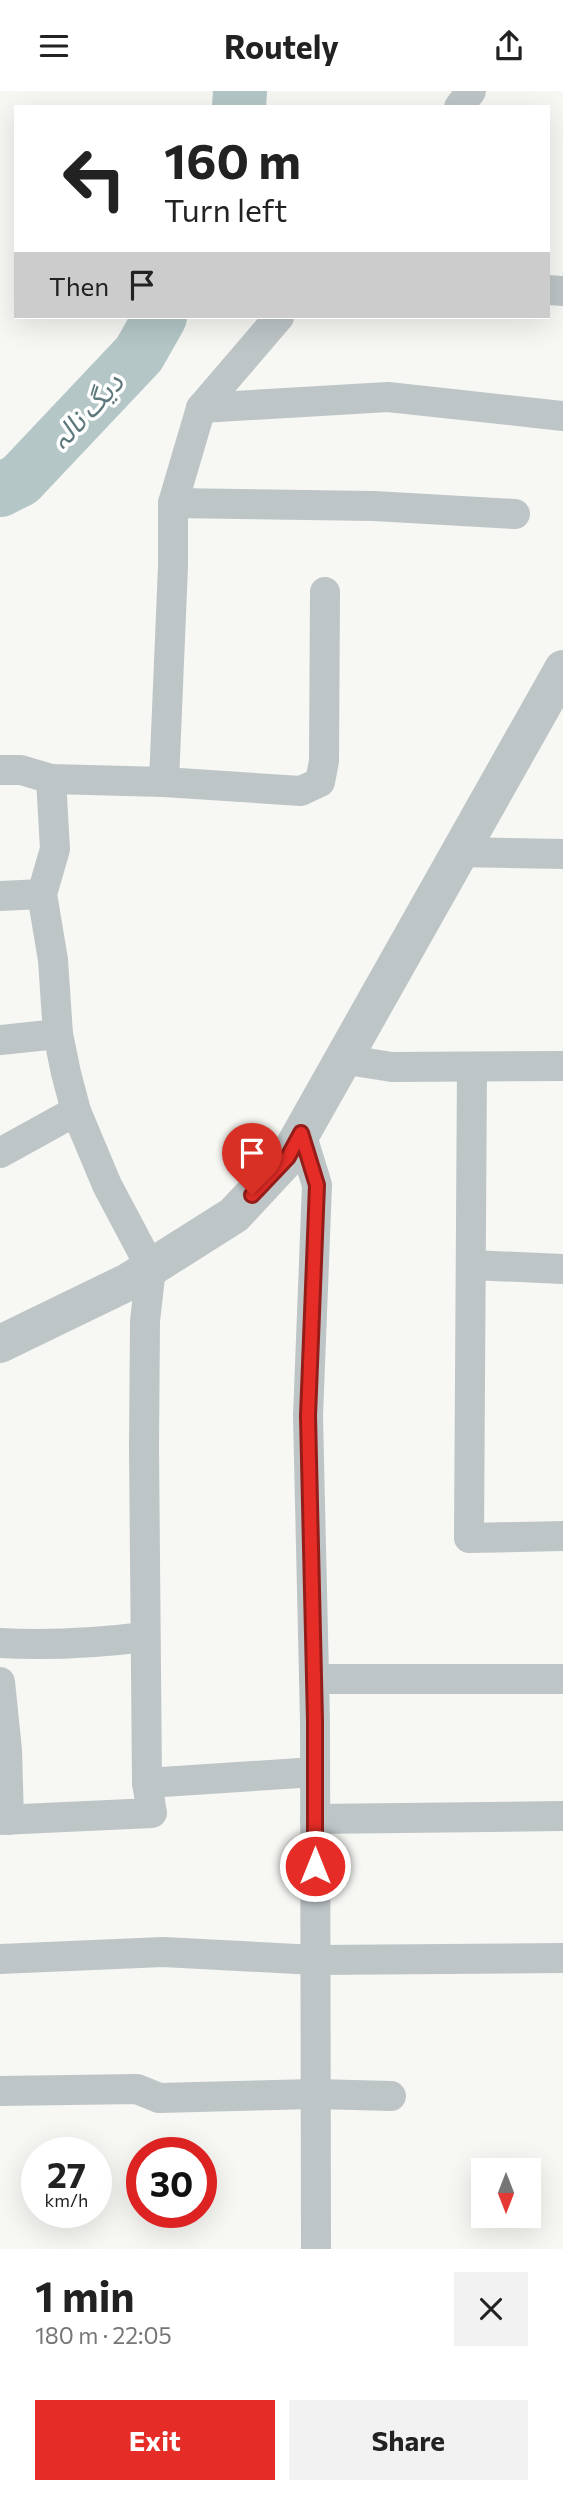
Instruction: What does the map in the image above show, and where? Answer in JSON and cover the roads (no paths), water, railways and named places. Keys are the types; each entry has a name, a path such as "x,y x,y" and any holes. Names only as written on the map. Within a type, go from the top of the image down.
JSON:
{"street":[{"path":"164,782 173,503 201,408 277,319"},
{"path":"201,408 388,397 563,416"},
{"path":"173,503 374,506 515,515"},
{"path":"0,770 21,770 51,779 164,782 301,791 320,782 324,761 325,592"},
{"path":"0,1344 128,1282 234,1215 288,1157 459,852 553,705 563,669"},
{"path":"1,1696 8,1750 4,1820 152,1813 147,1783 145,1637 145,1321 150,1268 107,1185 76,1111 58,1034 53,960 42,894 55,849 51,779"},
{"path":"459,852 563,854"},
{"path":"0,896 42,894"},
{"path":"0,1040 58,1034"},
{"path":"341,1059 392,1067 563,1066"},
{"path":"472,1067 469,1538 563,1536"},
{"path":"0,1153 76,1111"},
{"path":"301,1133 317,1185 308,1416 315,1772 316,2249"},
{"path":"471,1265 563,1269"},
{"path":"0,1643 90,1643 145,1637"},
{"path":"314,1679 563,1679"},
{"path":"147,1783 315,1772"},
{"path":"315,1819 563,1816"},
{"path":"0,1959 163,1952 315,1960 563,1958"},
{"path":"0,2091 137,2089 159,2098 315,2094 391,2096"}],"waterway":[{"name":"دیگ نالہ","path":"239,105 240,91"},
{"name":"دیگ نالہ","path":"0,490 20,480 139,354 159,319"}]}
